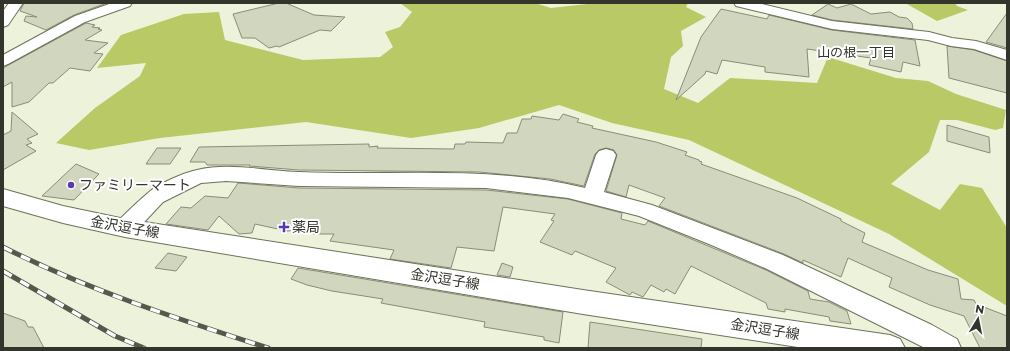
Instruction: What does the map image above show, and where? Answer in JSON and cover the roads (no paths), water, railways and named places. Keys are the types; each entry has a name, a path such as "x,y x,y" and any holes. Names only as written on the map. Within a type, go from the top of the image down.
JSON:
{"main road":[{"path":"3,22 16,3"},
{"name":"金沢逗子線","path":"3,197 35,208 74,218 125,228 575,300 890,348"}],"street":[{"path":"3,61 80,20 125,3"},
{"path":"741,3 832,25 929,36 951,42 976,45 1007,56"},
{"path":"592,197 606,155"},
{"path":"125,228 156,198 178,184 198,176 226,174 299,179 486,181 568,191 644,210 768,259 923,333 948,348"}],"railway":[{"path":"3,247 68,277 134,303 268,348"},
{"path":"3,271 115,336 144,348"}],"place":[{"name":"ファミリーマート","path":"71,185"},
{"name":"薬局","path":"284,227"}],"district":[{"name":"山の根一丁目","path":"856,52"}]}
